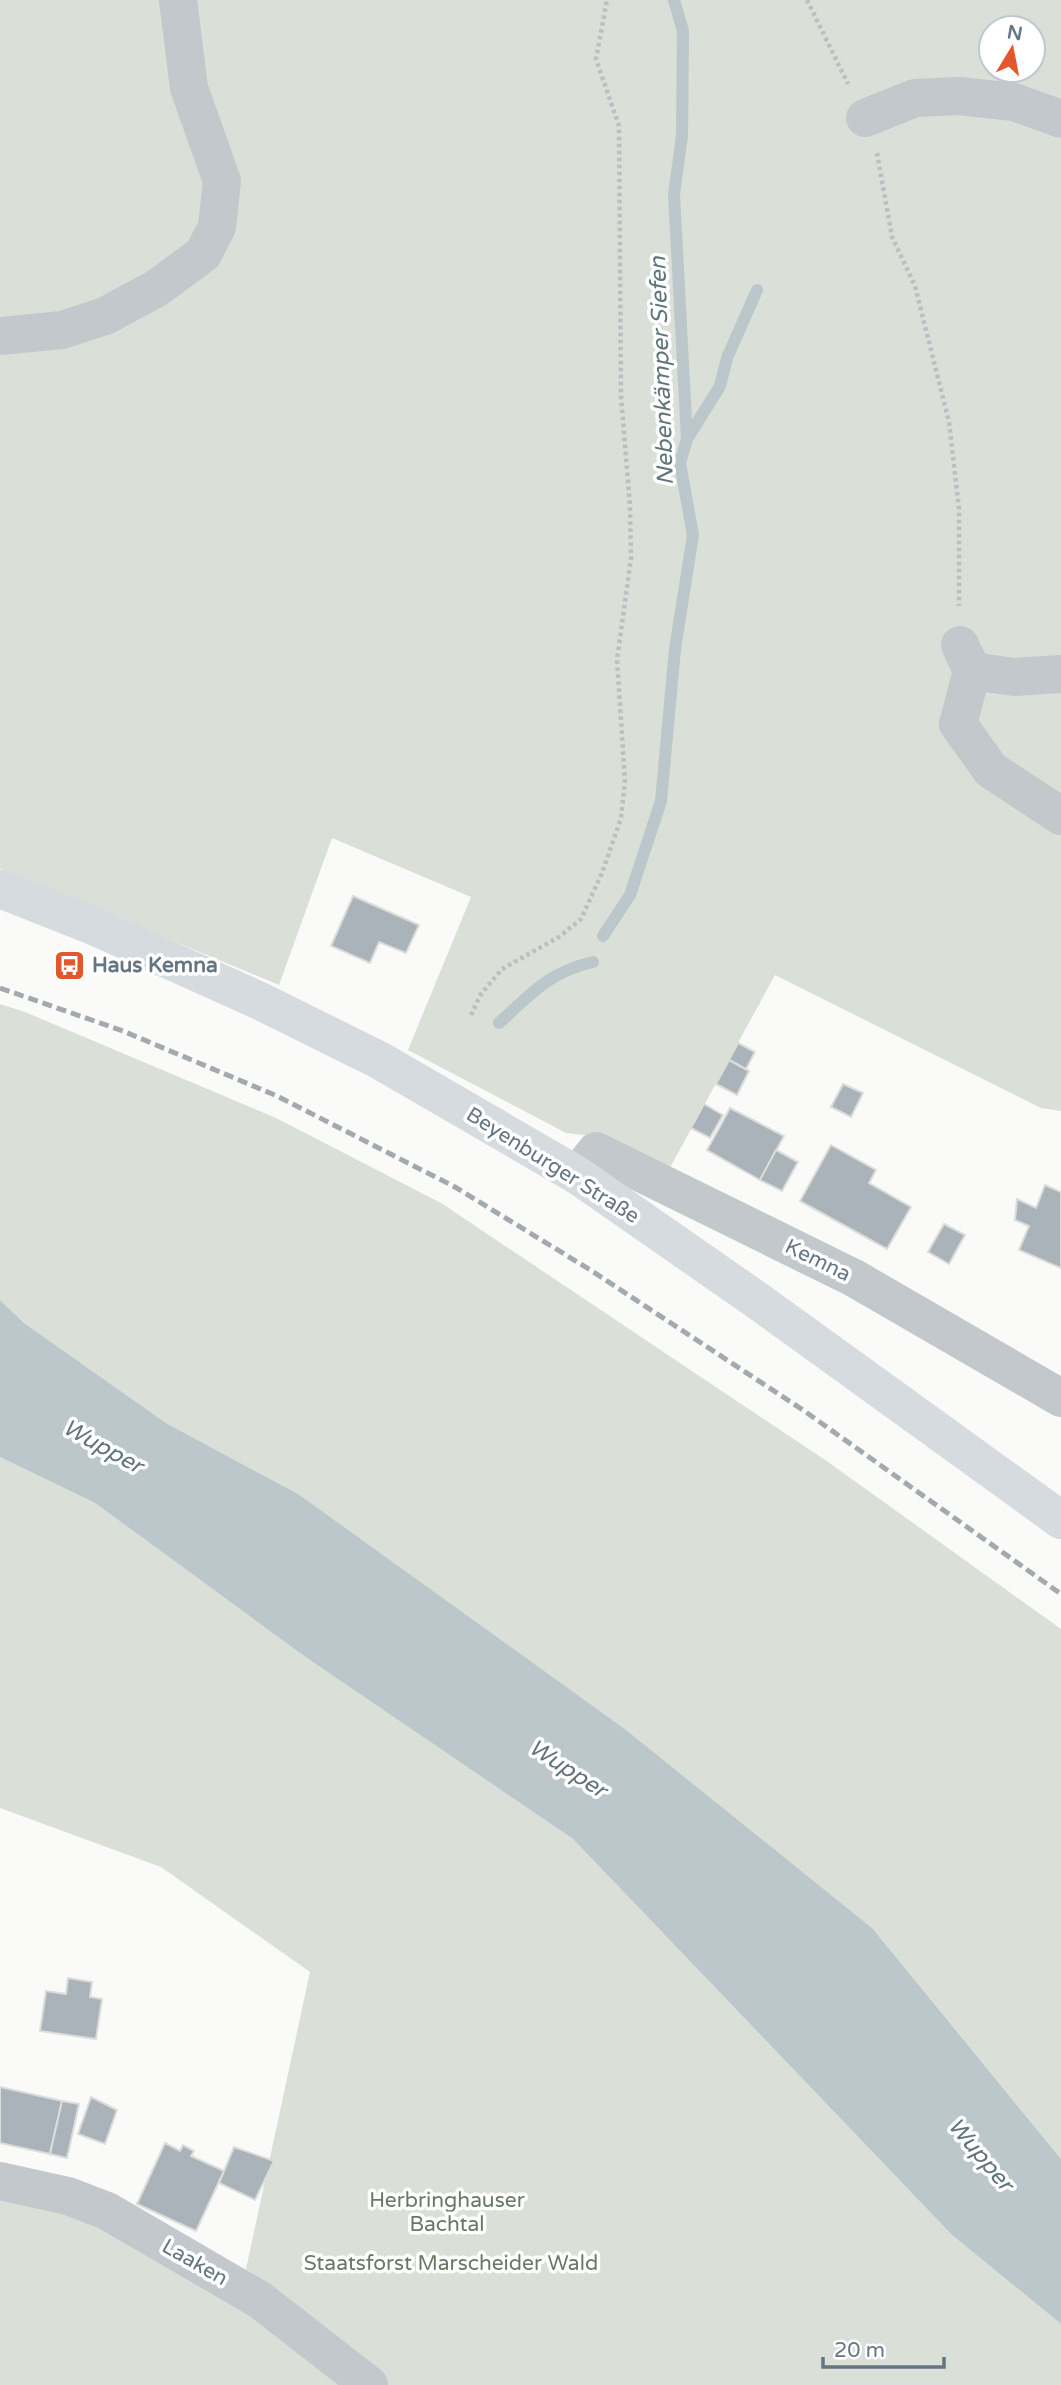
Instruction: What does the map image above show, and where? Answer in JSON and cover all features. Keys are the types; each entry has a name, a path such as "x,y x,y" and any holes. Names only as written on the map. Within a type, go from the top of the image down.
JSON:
{"main road":[{"name":"Beyenburger Straße","path":"0,889 91,925 379,1060 577,1175 758,1301 1061,1520"}],"street":[{"path":"0,337 62,330 105,316 157,288 204,254 217,228 222,181 189,88 178,0"},
{"path":"865,118 915,98 959,96 1014,102 1061,119"},
{"path":"1061,674 1014,677 966,658 958,724 991,770 1061,816"},
{"name":"Kemna","path":"577,1175 596,1151 854,1278 1061,1398"},
{"name":"Laaken","path":"0,2181 68,2196 107,2211 260,2300 369,2385"}],"path":[{"path":"471,1016 481,994 502,969 559,937 580,919 602,873 621,818 625,782 617,660 631,558 630,506 621,396 619,126 596,59 607,0"},
{"path":"807,0 865,118 879,161 892,237 915,286 949,422 959,509 966,658"}],"green space":[{"path":"0,0 1061,0 1061,1111 1041,1108 775,975 666,1175 592,1136 566,1133 408,1050 471,897 332,838 279,985 0,869"},
{"path":"0,1004 25,1012 276,1118 441,1203 828,1462 1061,1629 1061,2159 873,1929 298,1494 166,1423 24,1323 0,1300"},
{"path":"0,1457 95,1503 304,1656 573,1839 952,2235 1061,2324 1061,2385 0,2385 0,2183 240,2288 310,1972 161,1867 0,1808"}],"water":[{"name":"Wupper","path":"0,1300 24,1323 166,1423 298,1494 626,1730 873,1929 1061,2159 1061,2324 952,2235 573,1839 304,1656 95,1503 0,1457"}],"building":[{"path":"353,896 419,925 406,953 379,942 370,963 331,946"},
{"path":"738,1043 755,1052 746,1069 729,1060"},
{"path":"729,1060 749,1071 737,1095 716,1084"},
{"path":"843,1084 863,1093 851,1117 831,1107"},
{"path":"704,1104 723,1115 710,1138 691,1128"},
{"path":"730,1108 784,1136 760,1180 707,1150"},
{"path":"831,1145 876,1170 869,1183 911,1207 887,1249 800,1201"},
{"path":"776,1150 798,1162 782,1191 760,1180"},
{"path":"1045,1185 1061,1192 1061,1268 1019,1250 1029,1226 1015,1220 1017,1199 1036,1208"},
{"path":"944,1224 965,1235 949,1264 928,1252"},
{"path":"68,1978 92,1982 90,1997 102,1999 96,2039 40,2031 46,1991 66,1994"},
{"path":"0,2087 62,2101 50,2154 0,2143"},
{"path":"91,2097 117,2110 105,2144 78,2134"},
{"path":"62,2101 79,2104 67,2158 50,2154"},
{"path":"165,2143 180,2151 183,2145 194,2151 191,2156 224,2171 196,2231 137,2204"},
{"path":"234,2147 274,2161 255,2200 219,2183"}],"waterway":[{"name":"Nebenkämper Siefen","path":"603,936 630,895 661,801 675,649 693,535 680,463 687,439 674,194 682,136 683,31 674,0"},
{"path":"687,439 720,386 727,358 757,290"},
{"name":"Nebenkämper Siefen","path":"499,1023 541,985 564,972 593,962"}],"railway":[{"path":"0,988 123,1031 277,1096 455,1187 592,1271 803,1410 1061,1594"}],"place":[{"name":"Haus Kemna","path":"69,965"}],"park label":[{"name":"Herbringhauser Bachtal","path":"447,2212"},
{"name":"Staatsforst Marscheider Wald","path":"451,2263"}]}
